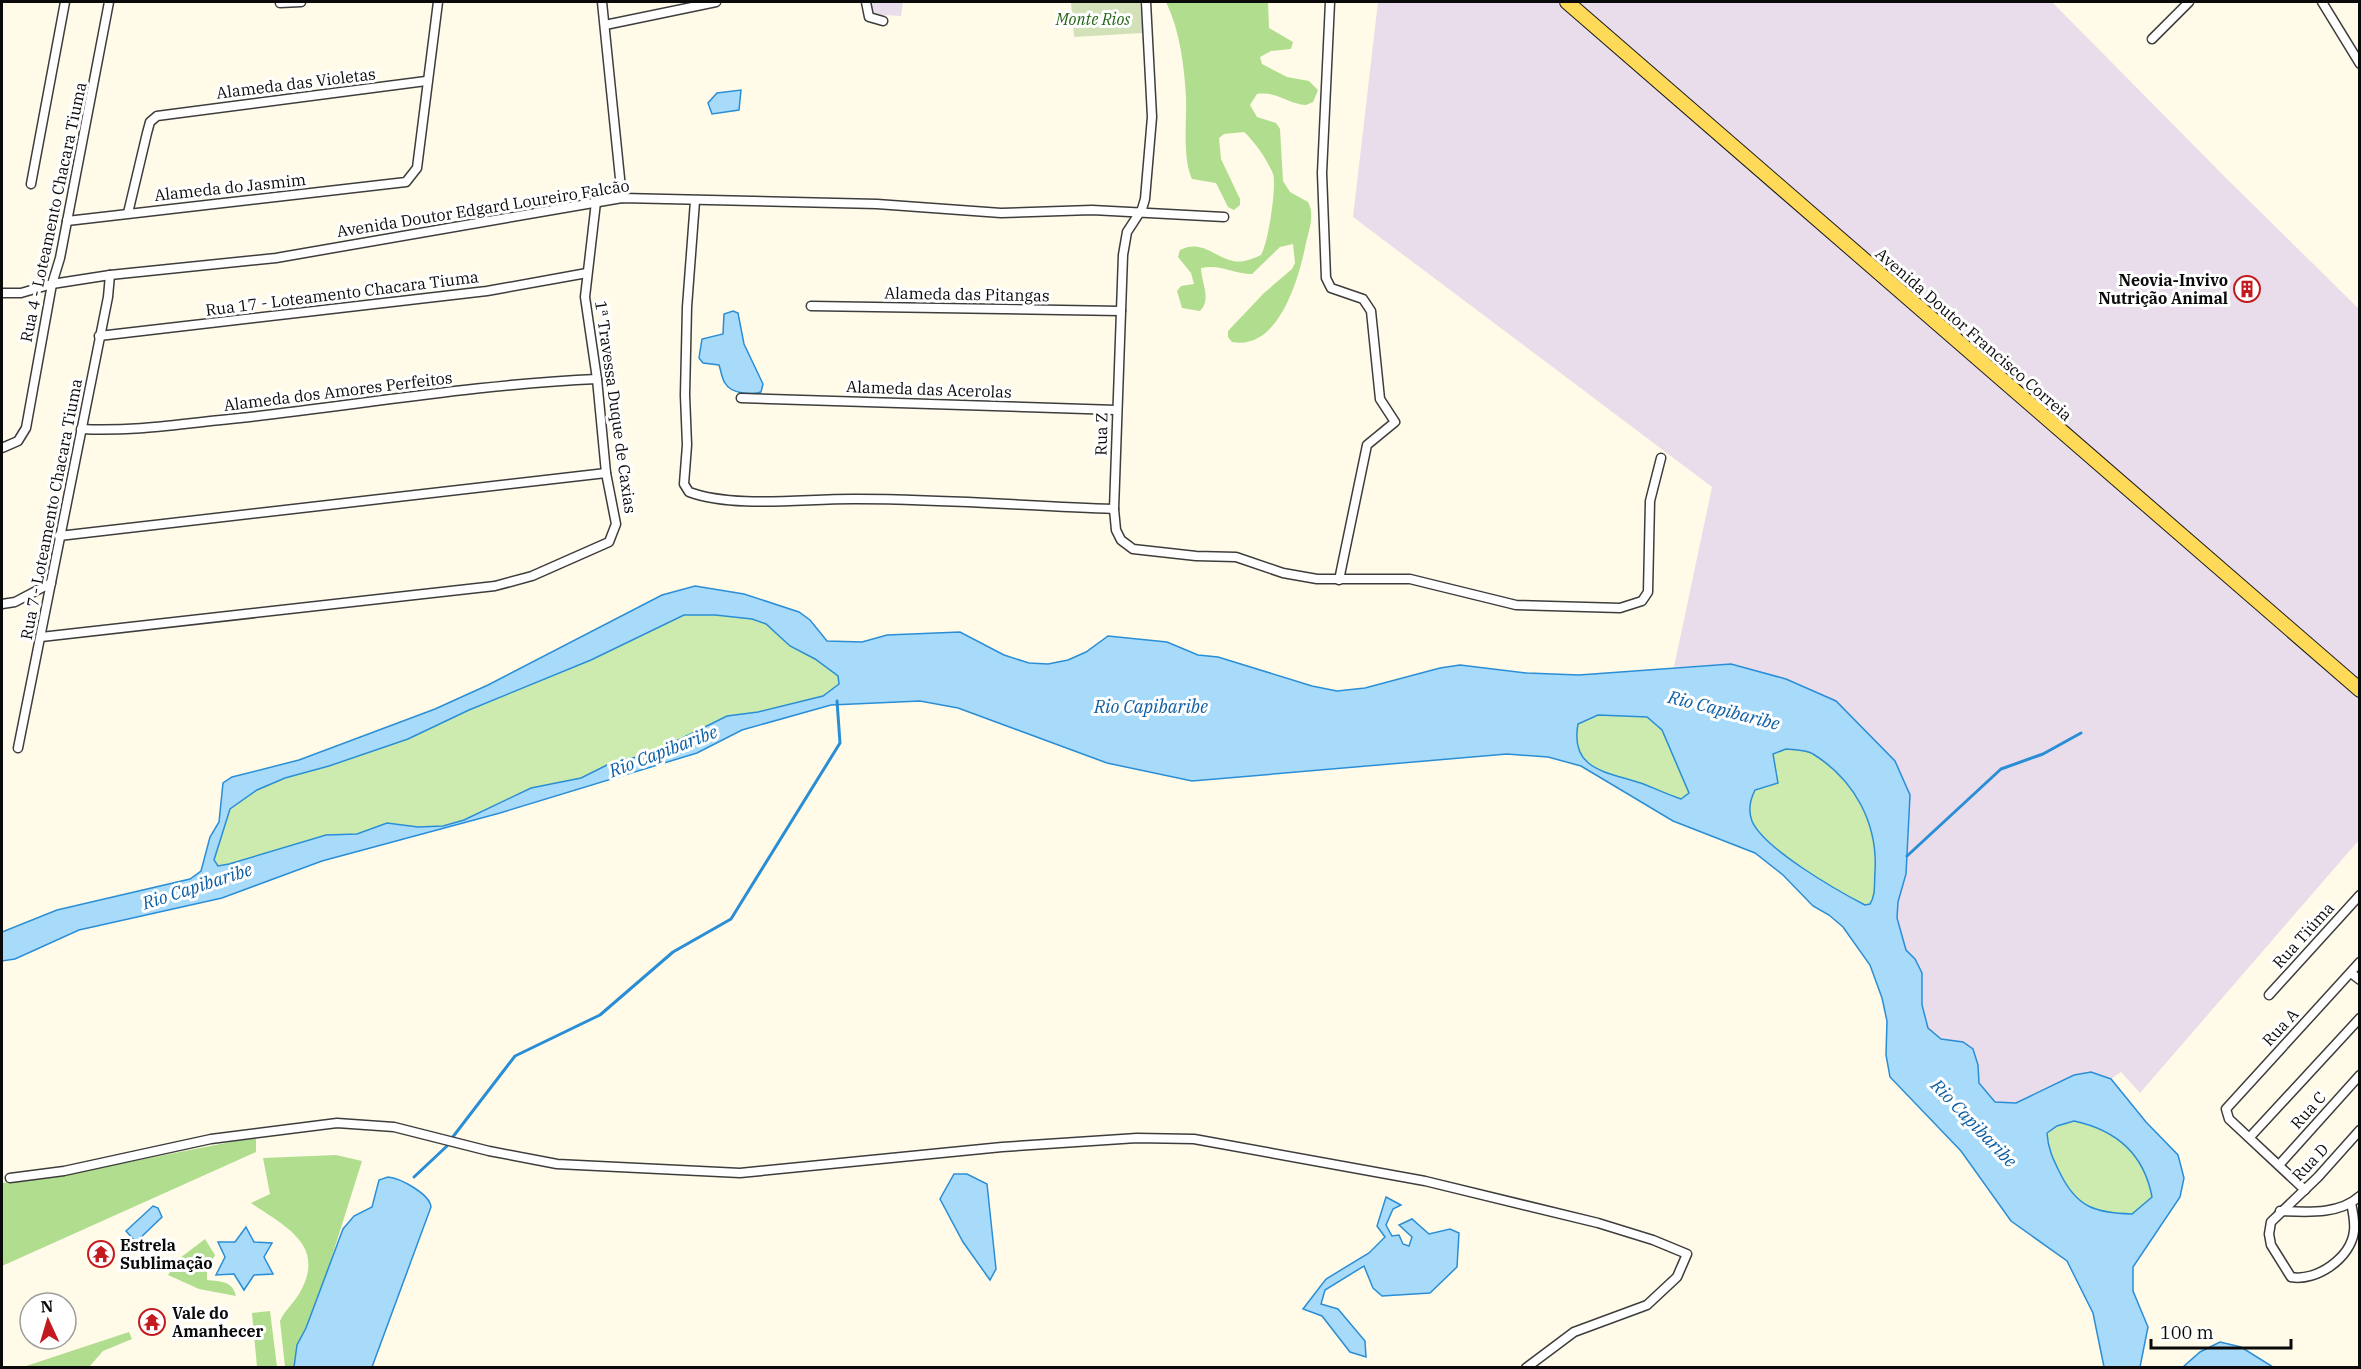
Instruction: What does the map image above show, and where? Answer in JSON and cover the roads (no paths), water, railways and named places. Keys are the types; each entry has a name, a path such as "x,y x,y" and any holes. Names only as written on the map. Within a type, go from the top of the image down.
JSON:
{"main road":[{"name":"Avenida Doutor Francisco Correia","path":"1567,2 2360,690"}],"street":[{"path":"31,184 65,2"},
{"name":"Rua 4 - Loteamento Chacara Tiuma","path":"2,448 18,441 26,428 52,284 67,221 109,2"},
{"path":"280,3 301,2"},
{"path":"426,81 438,2"},
{"path":"602,2 622,198"},
{"path":"605,25 716,2"},
{"path":"866,2 868,17 883,21"},
{"name":"Rua Z","path":"1146,2 1152,117 1145,199 1140,213 1127,232 1120,284 1114,509 1116,530 1121,540 1133,549 1196,556 1236,557 1283,573 1339,580"},
{"path":"1330,2 1322,173 1326,278 1331,288 1363,299 1371,311 1380,399 1395,422 1367,446 1339,580 1410,579 1516,606 1612,608 1635,604 1642,601 1648,592 1650,501 1661,458"},
{"path":"2152,39 2189,2"},
{"path":"2322,2 2360,64"},
{"name":"Alameda do Jasmim","path":"67,221 396,184 410,179 417,168 426,81"},
{"name":"Alameda das Violetas","path":"128,213 150,122 158,116 426,81"},
{"name":"Avenida Doutor Edgard Loureiro Falcão","path":"2,293 21,293 52,284 110,275 276,258 622,198 877,204 1001,213 1092,210 1224,217"},
{"path":"695,201 687,307 685,395 687,445 684,484 689,492 707,497 750,500 914,499 1114,509"},
{"name":"1ª Travessa Duque de Caxias","path":"41,637 495,586 532,576 609,542 616,524 606,472 597,379 585,297 596,202"},
{"name":"Rua 17 - Loteamento Chacara Tiuma","path":"99,336 487,291 587,273"},
{"name":"Rua 7 - Loteamento Chacara Tiuma","path":"18,748 110,275"},
{"name":"Alameda das Pitangas","path":"812,306 1121,311"},
{"name":"Alameda dos Amores Perfeitos","path":"81,429 111,430 192,424 444,394 597,379"},
{"name":"Alameda das Acerolas","path":"741,398 1116,410"},
{"path":"59,536 606,472"},
{"path":"2,604 15,602 51,583"},
{"name":"Rua Tiúma","path":"2269,995 2360,895"},
{"name":"Rua A","path":"2250,1137 2226,1113 2229,1104 2360,962"},
{"path":"2351,973 2360,980"},
{"path":"2305,1190 2250,1137 2360,1018"},
{"name":"Rua C","path":"2279,1165 2360,1075"},
{"path":"10,1178 64,1171 138,1153 212,1139 337,1123 394,1127 489,1151 557,1164 740,1173 1002,1147 1137,1138 1194,1139 1425,1181 1598,1223 1653,1240 1687,1254 1677,1277 1647,1305 1574,1332 1526,1368"},
{"name":"Rua D","path":"2280,1211 2305,1190 2360,1130"},
{"path":"2351,1203 2354,1231 2346,1250 2325,1269 2300,1279 2291,1277 2285,1271 2271,1245 2269,1234 2271,1221 2280,1211 2322,1212 2351,1203 2360,1196"}],"water":[{"path":"741,90 739,110 712,114 708,103 717,93"},
{"path":"733,311 738,313 744,344 763,384 761,392 747,393 728,387 719,365 703,363 699,358 702,339 723,334 724,314"},
{"name":"Rio Capibaribe","path":"695,586 744,594 799,612 810,620 827,641 862,642 887,635 960,632 1004,655 1029,663 1048,664 1068,660 1086,652 1108,636 1167,642 1198,655 1218,657 1312,686 1337,691 1365,688 1460,665 1527,673 1579,675 1731,664 1786,679 1836,701 1895,761 1910,795 1906,874 1898,902 1897,918 1906,950 1915,959 1922,973 1922,1005 1928,1028 1941,1039 1963,1042 1973,1049 1978,1065 1979,1083 1995,1102 2016,1103 2074,1075 2091,1072 2111,1079 2146,1122 2178,1155 2184,1178 2180,1197 2133,1267 2133,1291 2148,1327 2140,1367 2104,1367 2093,1313 2067,1261 2011,1221 1961,1151 1890,1077 1886,1055 1887,1021 1882,998 1870,965 1843,927 1829,915 1813,906 1783,875 1755,853 1673,821 1581,766 1548,757 1507,754 1192,781 1107,763 958,708 920,701 831,705 742,730 697,753 500,813 322,861 222,898 79,930 15,959 2,961 2,932 57,910 190,879 201,871 210,837 219,822 223,783 232,777 299,760 435,709 488,685 662,595","holes":["684,615 715,615 752,619 766,624 790,646 815,659 838,676 839,684 823,696 758,712 727,716 650,754 611,763 581,778 531,788 464,820 443,826 418,827 387,823 357,834 326,835 229,864 218,866 214,860 230,809 257,790 285,778 329,766 408,739 469,710 591,660","1598,715 1647,717 1662,730 1689,793 1681,799 1596,768 1580,752 1577,740 1578,724","1786,749 1810,753 1828,765 1852,790 1868,820 1875,854 1875,885 1870,904 1865,905 1803,868 1759,832 1752,821 1750,806 1755,790 1778,783 1773,754","2074,1121 2089,1125 2126,1146 2142,1168 2152,1197 2132,1214 2098,1210 2081,1201 2066,1185 2050,1149 2047,1133 2057,1126"]},
{"path":"954,1174 967,1174 987,1184 996,1269 990,1280 963,1242 940,1199"},
{"path":"388,1177 400,1180 420,1192 426,1197 431,1207 372,1367 294,1367 297,1345 306,1328 343,1229 354,1216 372,1207 379,1180"},
{"path":"1386,1197 1401,1205 1393,1209 1386,1225 1392,1236 1399,1235 1403,1244 1409,1246 1412,1237 1399,1225 1412,1219 1429,1234 1450,1229 1459,1233 1457,1267 1430,1293 1382,1296 1373,1288 1364,1266 1325,1290 1321,1304 1338,1309 1365,1341 1366,1357 1350,1352 1322,1316 1303,1309 1326,1279 1369,1253 1385,1237 1377,1226"},
{"path":"153,1206 158,1208 162,1217 136,1242 126,1231"},
{"path":"246,1227 254,1242 272,1243 264,1257 273,1274 254,1275 244,1290 234,1274 216,1275 225,1257 218,1242 235,1242"},
{"path":"2220,1342 2241,1347 2273,1367 2183,1367 2200,1352"}],"waterway":[{"path":"452,1138 515,1056 600,1015 673,952 731,919 840,743 837,701"},
{"path":"1907,856 2001,769 2043,754 2081,733"},
{"path":"414,1177 447,1146"}],"place":[{"name":"Neovia-Invivo Nutrição Animal","path":"2247,289"},
{"name":"Estrela Sublimação","path":"101,1254"},
{"name":"Vale do Amanhecer","path":"152,1322"}],"park label":[{"name":"Monte Rios","path":"1093,19"}]}
